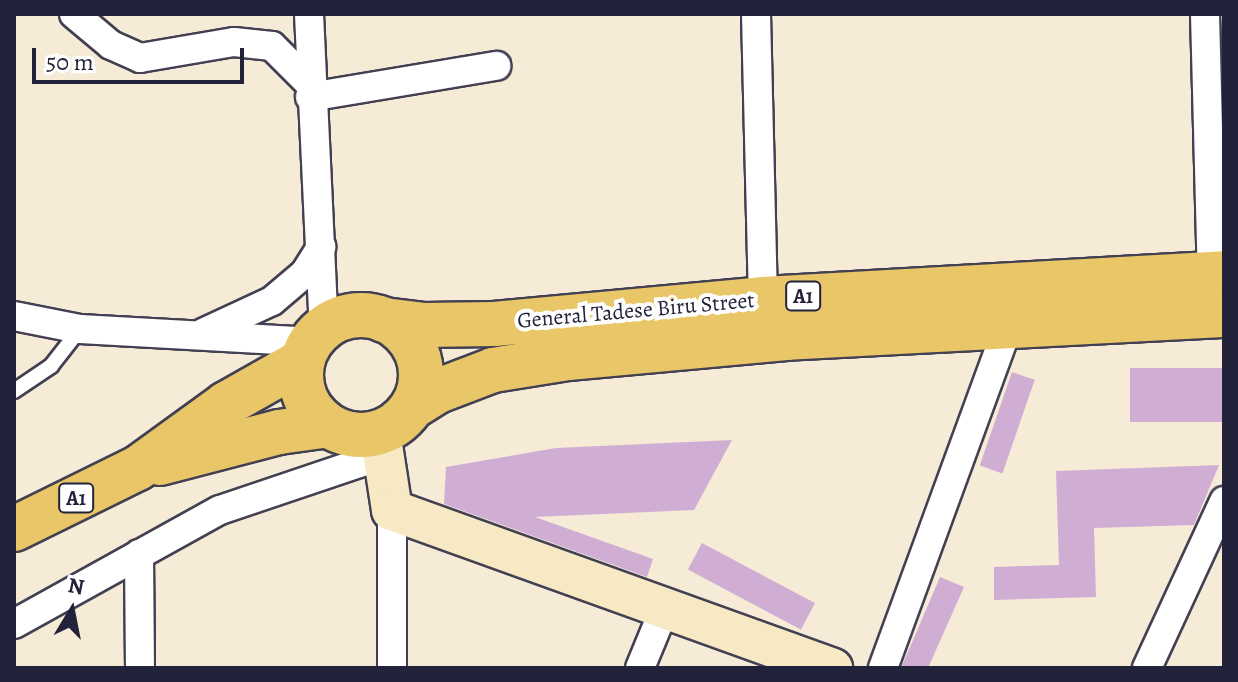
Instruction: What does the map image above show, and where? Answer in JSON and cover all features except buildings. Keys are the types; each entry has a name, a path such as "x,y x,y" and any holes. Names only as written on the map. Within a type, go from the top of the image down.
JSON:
{"main road":[{"name":"General Tadese Biru Street","path":"391,432 438,391 493,370 568,358 772,339 1218,274"},
{"name":"General Tadese Biru Street","path":"384,320 423,325 494,324 763,299 1014,305 1224,315"},
{"path":"343,318 384,320 414,347 420,387 391,432 353,434 328,425 308,404 312,344 343,318"},
{"name":"A1","path":"14,529 138,468 312,344"},
{"name":"A1","path":"138,468 279,432 328,425"}],"street":[{"path":"74,14 111,45 140,58 234,42 272,46 310,90"},
{"path":"14,316 80,329 312,344 321,247 310,90 309,14"},
{"path":"756,14 763,299"},
{"path":"1205,14 1218,274"},
{"path":"310,90 496,66"},
{"path":"198,335 272,301 305,273 321,247"},
{"path":"883,668 1014,305"},
{"path":"14,624 220,510 391,432 392,668"},
{"path":"1147,668 1224,501"},
{"path":"392,510 579,581 666,605 832,668"},
{"path":"139,554 140,668"},
{"path":"640,668 666,605"}],"lane":[{"path":"14,391 51,366 80,329"}]}
